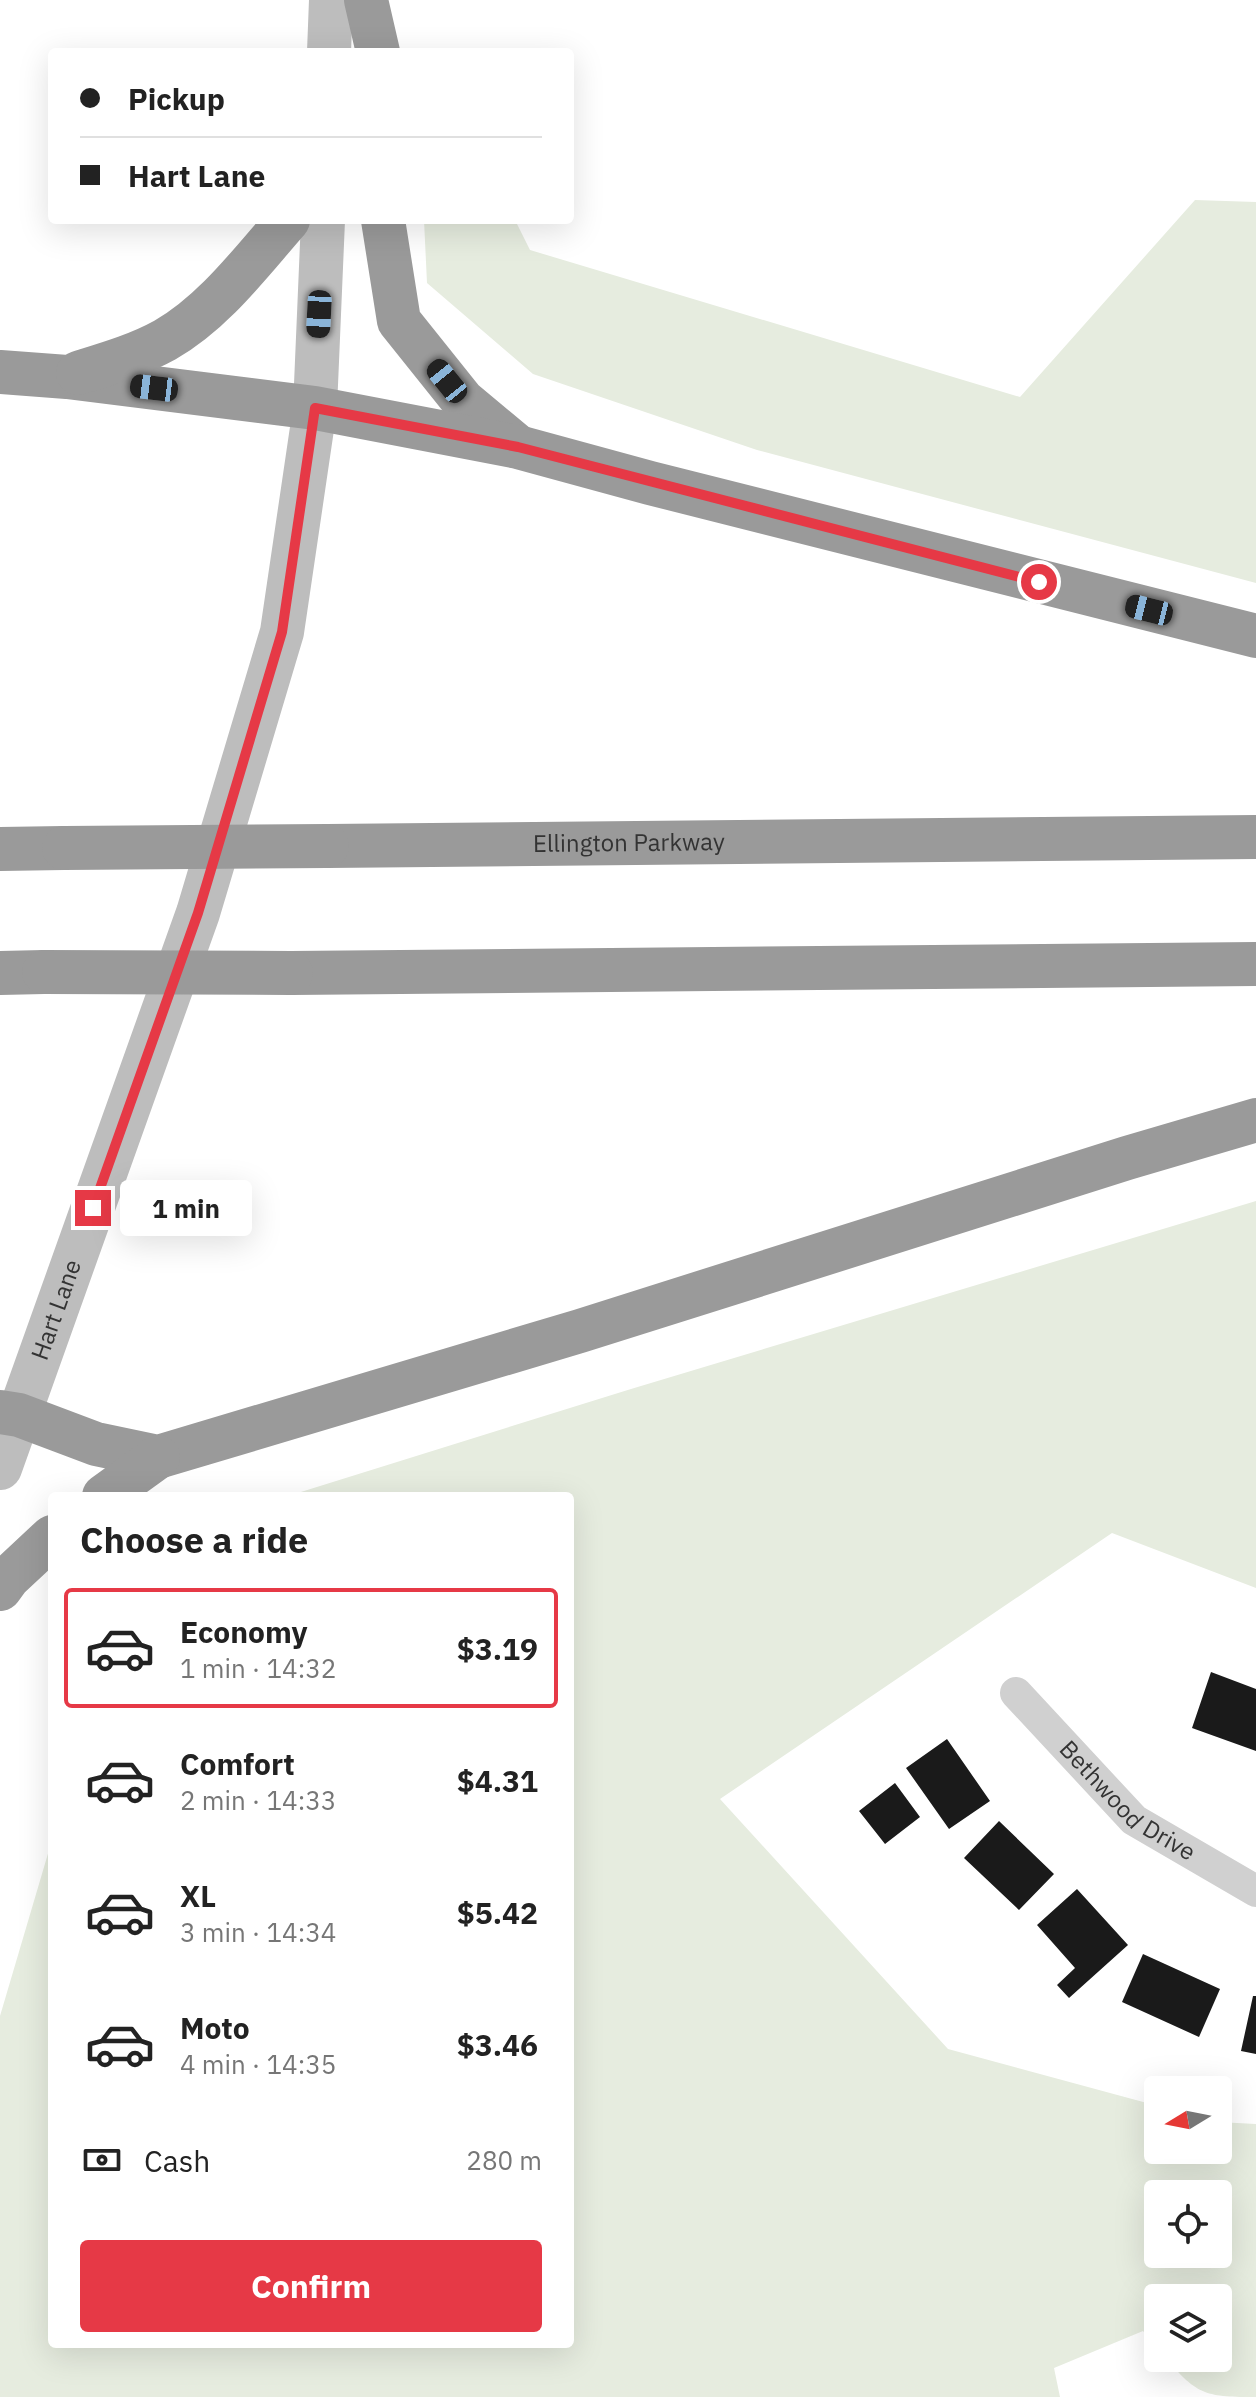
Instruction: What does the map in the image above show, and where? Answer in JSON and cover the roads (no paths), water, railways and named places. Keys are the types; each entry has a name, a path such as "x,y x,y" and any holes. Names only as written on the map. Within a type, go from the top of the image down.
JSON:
{"highway":[{"path":"366,0 377,48"},
{"path":"67,377 122,359 165,340 201,313 247,268 285,224"},
{"path":"384,224 399,321 463,401 518,447"},
{"path":"0,372 67,377 315,408 518,447 1256,636"},
{"name":"Ellington Parkway","path":"0,849 1256,837"},
{"path":"0,973 1256,964"},
{"path":"110,1492 158,1457 565,1335 1256,1120"},
{"path":"10,1414 96,1444 158,1457"},
{"path":"0,1589 48,1541"}],"main road":[{"path":"329,48 331,0"},
{"name":"Hart Lane","path":"0,1468 10,1414 198,913 282,632 315,408 323,224"}],"street":[{"name":"Bethwood Drive","path":"1016,1693 1134,1820 1256,1891"}]}
